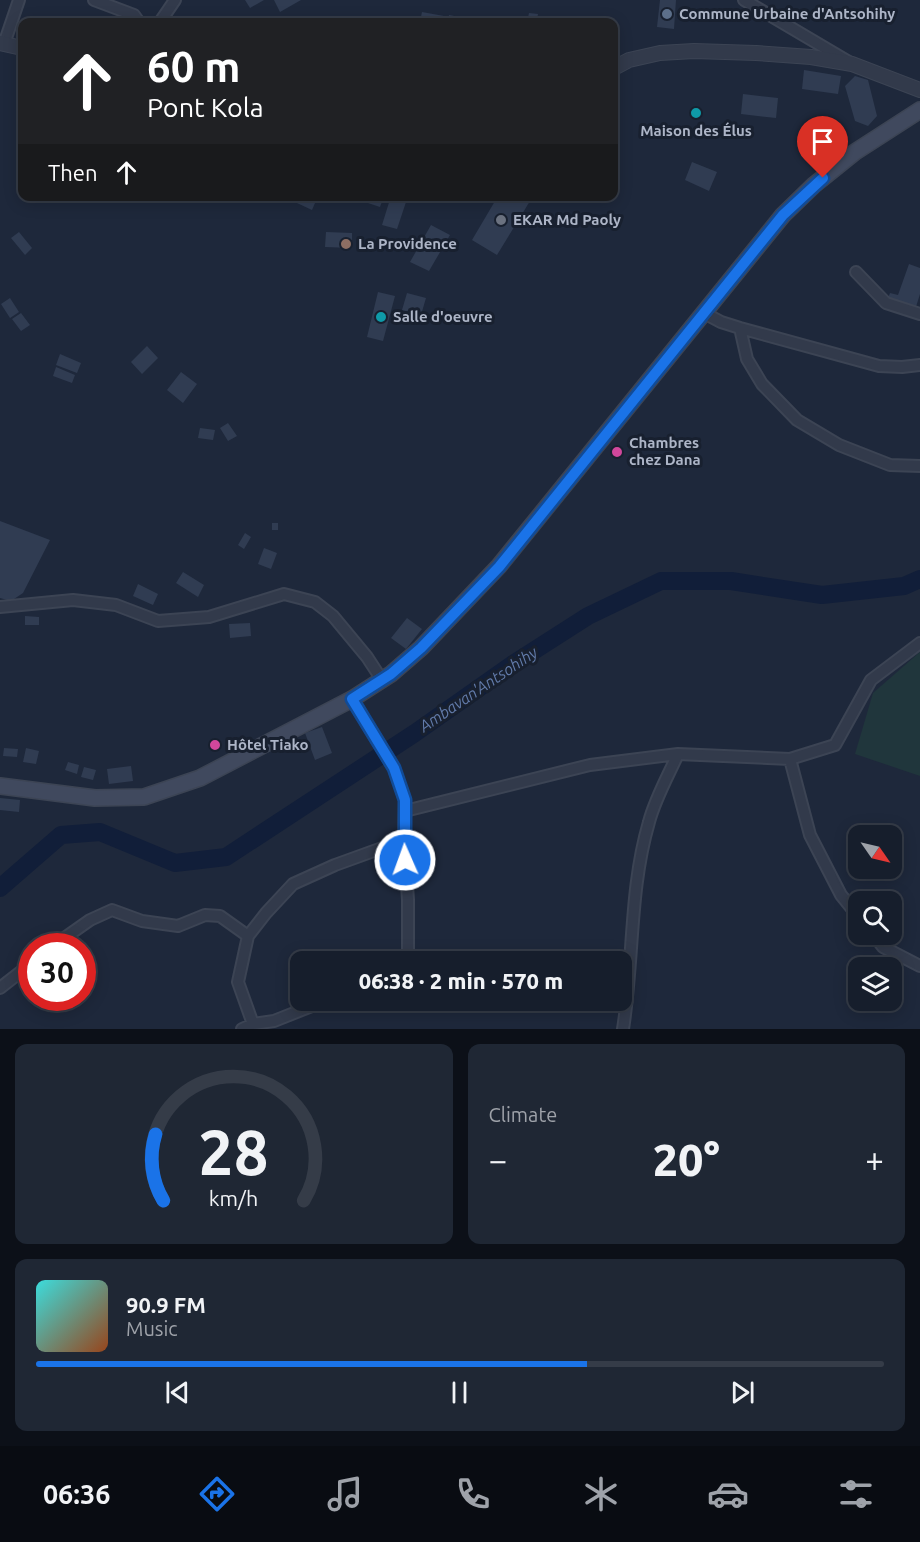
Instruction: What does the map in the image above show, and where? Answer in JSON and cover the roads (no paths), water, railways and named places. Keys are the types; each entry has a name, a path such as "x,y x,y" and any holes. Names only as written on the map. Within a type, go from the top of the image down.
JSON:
{"main road":[{"path":"0,786 95,798 144,797 200,778 352,699 382,680 421,648 499,567 783,215 814,184 855,152 920,110"}],"street":[{"path":"18,47 2,43 19,0"},
{"path":"94,0 134,15 136,18"},
{"path":"163,18 175,0"},
{"path":"744,0 852,63 920,90"},
{"path":"618,66 629,60 660,53 694,51 800,56 852,63"},
{"path":"856,272 886,303 920,314"},
{"path":"704,313 721,322 879,366 902,368 920,364"},
{"path":"741,328 747,359 762,384 797,420 839,445 890,465 920,466"},
{"path":"0,607 73,600 116,605 158,621 209,617 284,594 315,602 333,616 367,657 382,680"},
{"path":"405,810 590,765 678,754 790,759 835,745 871,680 920,644"},
{"path":"352,699 394,768 405,800 408,951"},
{"path":"623,1029 627,1009 632,917 640,864 649,821 678,754"},
{"path":"790,759 810,836 841,895 848,904"},
{"path":"299,1011 274,1021 248,1027 238,982 248,936 293,884 335,865 404,840"},
{"path":"72,933 90,920 112,910 142,921 178,926 206,915 220,916 248,936"},
{"path":"882,945 920,966"},
{"path":"0,988 18,974"}],"waterway":[{"name":"Ambavan'Antsohihy","path":"0,888 61,835 100,832 175,863 226,857 588,616 661,581 731,581 822,595 904,586 920,579"}],"place":[{"name":"Commune Urbaine d'Antsohihy","path":"667,14"},
{"name":"Maison des Élus","path":"696,113"},
{"name":"EKAR Md Paoly","path":"501,220"},
{"name":"La Providence","path":"346,244"},
{"name":"Salle d'oeuvre","path":"381,317"},
{"name":"Chambres chez Dana","path":"617,452"},
{"name":"Hôtel Tiako","path":"215,745"}]}
